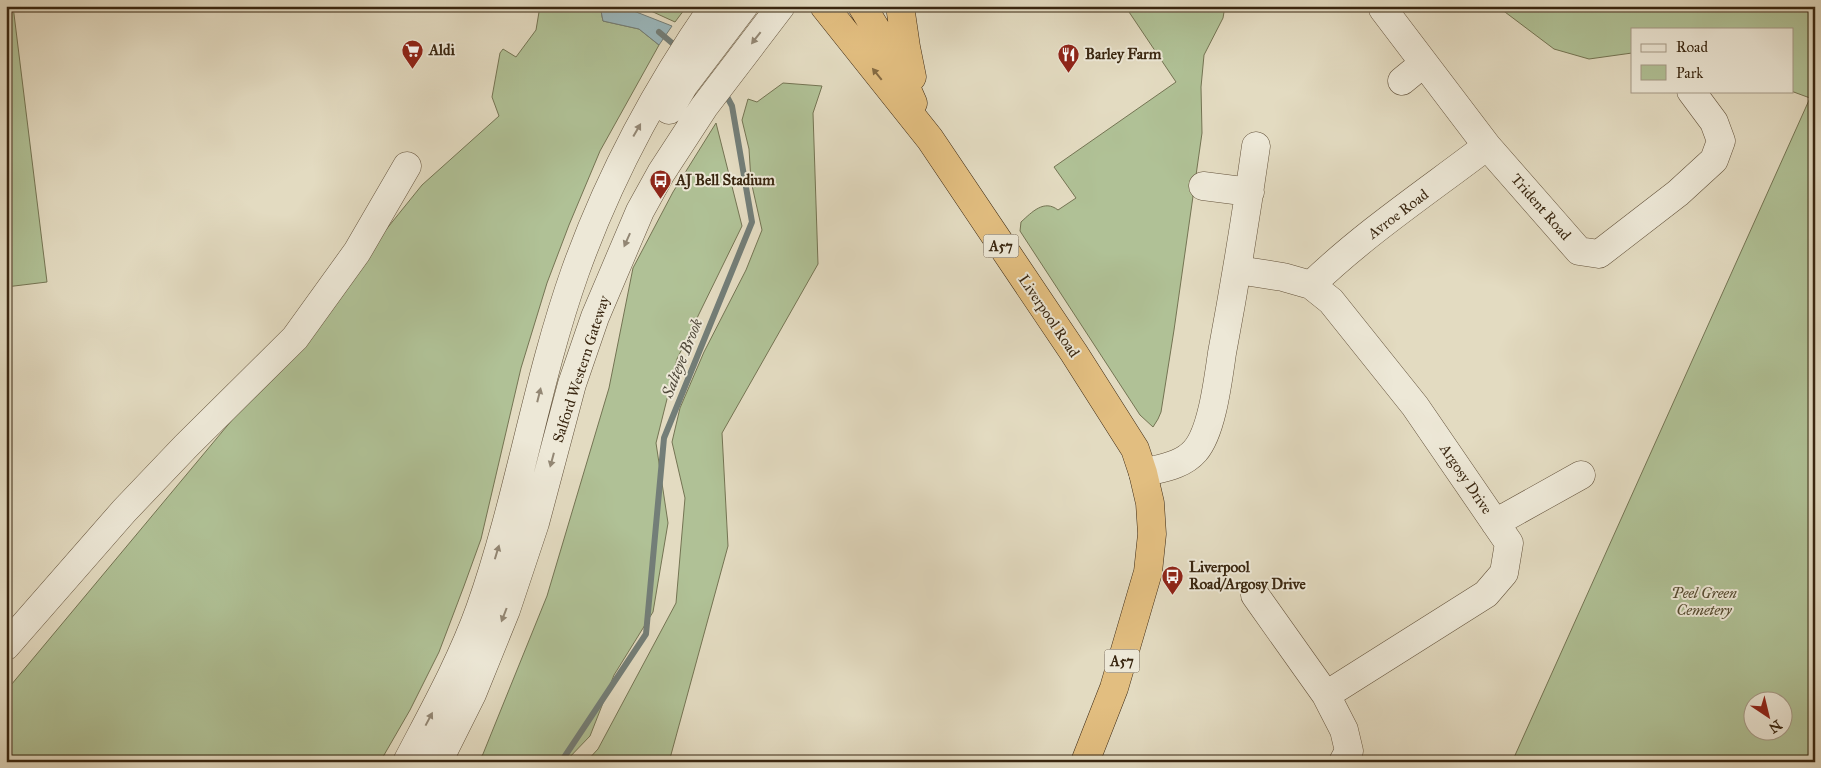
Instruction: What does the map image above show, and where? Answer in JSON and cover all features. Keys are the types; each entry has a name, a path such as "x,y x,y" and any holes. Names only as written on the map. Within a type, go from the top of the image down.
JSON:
{"highway":[{"name":"Liverpool Road","path":"824,6 930,139 1079,362 1135,450 1143,473 1150,503 1152,534 1148,572 1114,688 1085,762"},
{"name":"Liverpool Road","path":"862,6 892,56 930,139"},
{"name":"A57","path":"900,6 914,88 930,139"}],"street":[{"name":"Salford Western Gateway","path":"407,762 456,666 480,610 508,517 552,340 576,271 612,181 633,137 705,39 714,6"},
{"path":"705,39 744,6"},
{"name":"Salford Western Gateway","path":"438,762 472,694 506,610 535,523 572,384 595,317 640,210 660,173 704,107 781,6"},
{"name":"Trident Road","path":"1383,9 1487,146 1579,251 1599,254 1678,193 1714,160 1721,141 1714,122 1692,92"},
{"path":"1402,81 1424,63"},
{"path":"1143,473 1184,460 1194,453 1202,443 1213,403 1238,270 1256,146"},
{"name":"Avroe Road","path":"1311,285 1328,268 1375,230 1487,146"},
{"path":"6,646 124,512 186,446 295,338 357,252 407,166"},
{"path":"1203,186 1250,192"},
{"name":"Argosy Drive","path":"1238,270 1283,277 1311,285 1331,301 1415,406 1509,543 1504,573 1486,594 1326,695"},
{"path":"1495,523 1581,475"},
{"path":"1255,596 1326,695 1344,730 1349,751 1342,762"}],"green space":[{"path":"6,6 13,6 47,282 6,287"},
{"path":"540,6 600,6 603,21 639,29 659,45 600,151 569,225 547,283 521,368 481,539 439,652 410,710 380,762 6,762 6,691 247,402 422,185 499,116 492,97 500,53 503,49 516,57 536,30"},
{"path":"640,6 687,6 675,22"},
{"path":"1125,6 1225,6 1223,18 1204,55 1201,87 1202,133 1161,412 1153,427 1140,415 1020,231 1021,222 1038,208 1048,206 1058,210 1076,198 1054,167 1176,82"},
{"name":"Peel Green Cemetery","path":"1497,6 1815,6 1815,762 1512,762 1810,98 1794,92 1794,28 1631,28 1631,53 1589,59 1554,49"},
{"path":"783,83 822,86 813,113 818,264 722,433 728,546 669,762 586,762 598,749 676,603 685,498 672,442 680,408 704,352 746,270 762,230 751,181 749,149 742,120 748,99 757,102"},
{"path":"716,123 742,226 677,359 656,443 668,523 653,612 614,675 590,736 565,762 478,762 483,754 547,596 609,388 633,268 673,192"}],"water":[{"path":"600,6 621,6 672,26 659,45 639,29 603,21"}],"waterway":[{"name":"Salteye Brook","path":"659,32 678,48"},
{"name":"Salteye Brook","path":"561,762 646,634 664,438 752,222 732,106 724,91"}],"place":[{"name":"Aldi","path":"413,69"},
{"name":"Barley Farm","path":"1069,73"},
{"name":"AJ Bell Stadium","path":"660,199"},
{"name":"Liverpool Road/Argosy Drive","path":"1173,595"}]}
